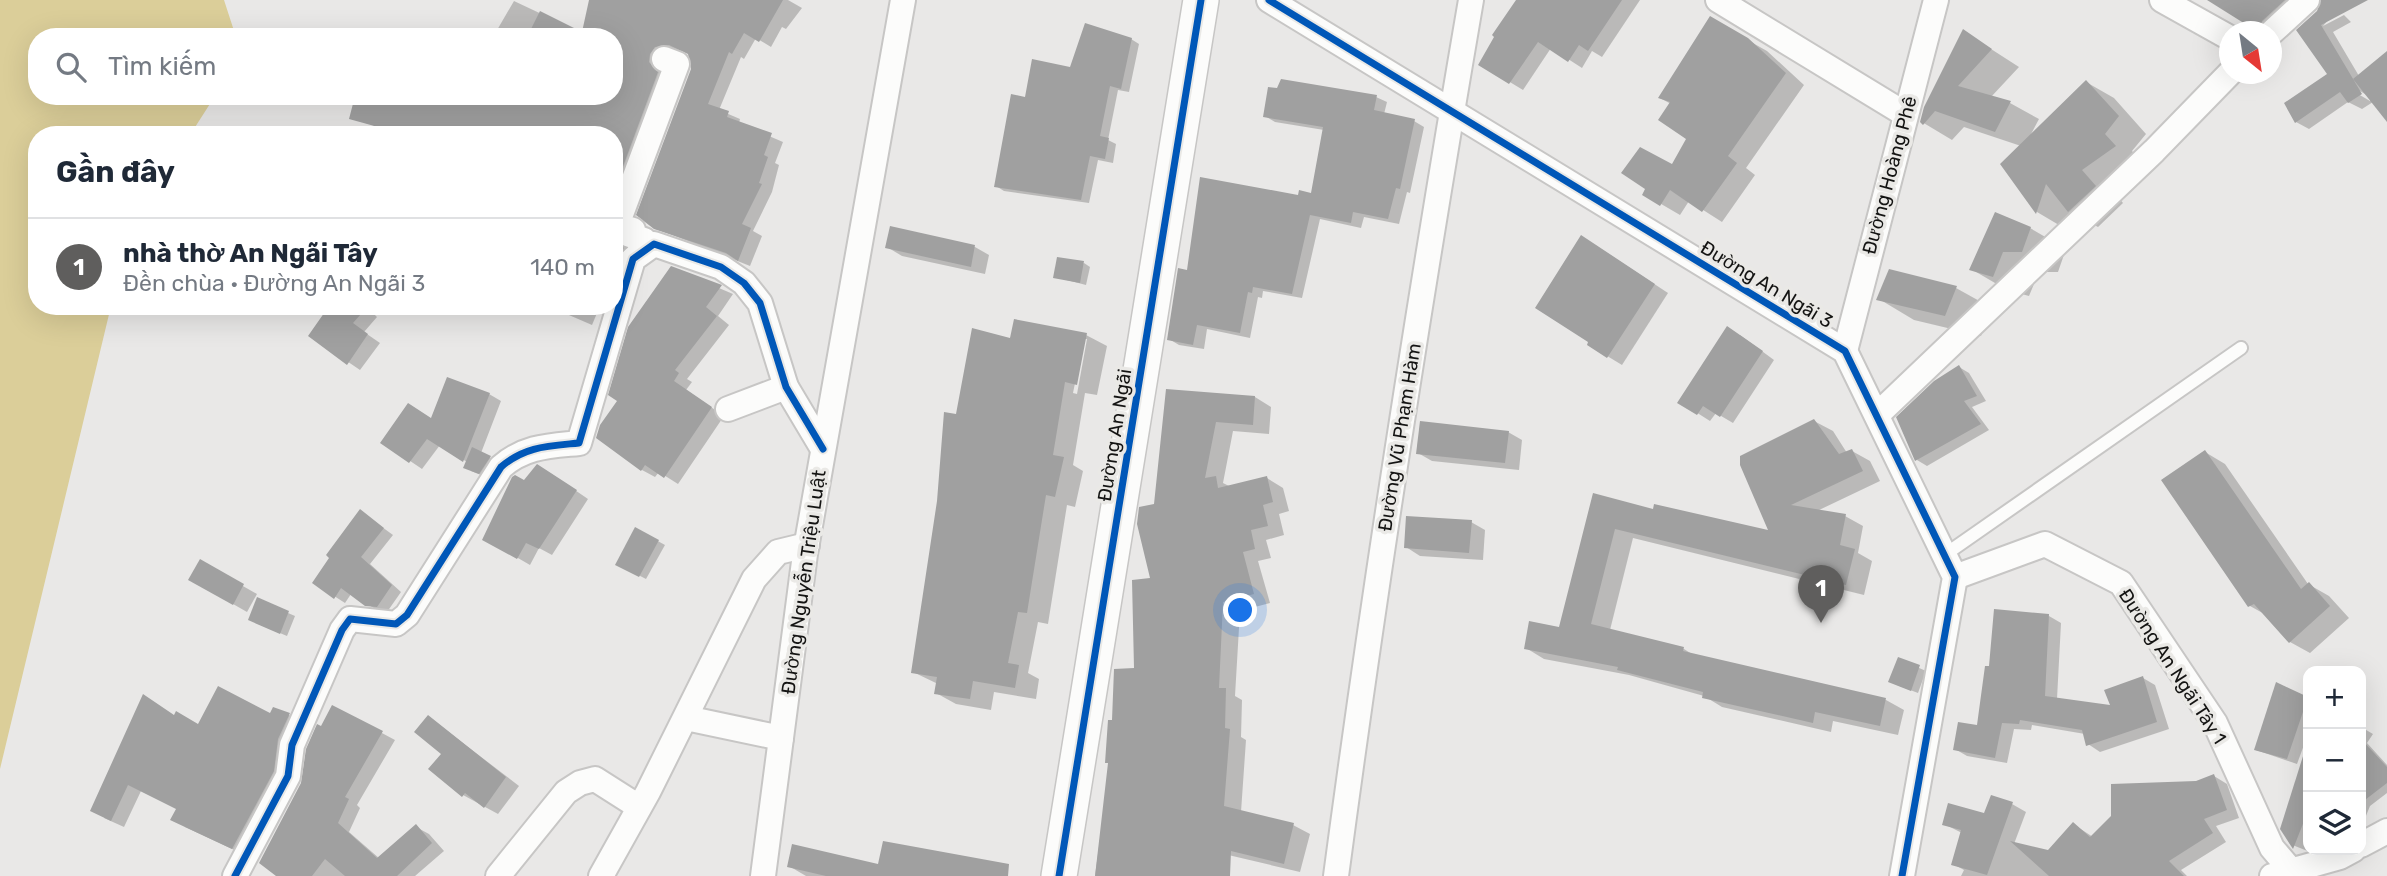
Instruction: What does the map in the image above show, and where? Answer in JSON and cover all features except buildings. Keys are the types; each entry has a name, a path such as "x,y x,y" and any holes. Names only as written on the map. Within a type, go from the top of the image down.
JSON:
{"main road":[{"name":"Đường An Ngãi","path":"1059,876 1201,0"}],"street":[{"name":"Đường Nguyễn Triệu Luật","path":"763,876 807,544 903,0"},
{"name":"Đường An Ngãi 3","path":"1269,0 1845,351 1950,566"},
{"name":"Đường Vũ Phạm Hàm","path":"1336,876 1368,639 1471,0"},
{"path":"1718,0 1905,114"},
{"name":"Đường Hoàng Phê","path":"1845,351 1936,0"},
{"path":"2162,0 2219,32"},
{"path":"2282,23 2307,0"},
{"path":"623,209 677,64 664,59"},
{"path":"1878,414 2154,151 2219,84"},
{"path":"623,227 633,230 630,235 644,240 633,259 623,293"},
{"path":"639,252 654,244 721,267 744,283 760,303 786,387 823,449"},
{"path":"235,876 288,776 292,746 342,630 350,619 396,624 407,615 501,467 515,454 529,448 579,443 617,315"},
{"path":"729,409 786,387"},
{"path":"601,876 686,718 763,566 778,552 807,544"},
{"name":"Đường An Ngãi Tây 1","path":"1950,566 2045,544 2121,583 2215,723 2281,873 2344,855"},
{"path":"1902,876 1950,566"},
{"path":"686,718 781,738"},
{"path":"498,876 566,792 580,783 595,779 603,782 639,807"},
{"path":"2366,842 2387,831"}],"lane":[{"path":"1950,566 2241,348"}],"shaded area":[{"path":"0,0 224,0 233,28 28,28 28,105 209,105 196,126 28,126 28,315 109,315 0,769"}],"cycle path":[{"path":"1059,876 1201,0"},
{"path":"1269,0 1845,351 1955,577 1902,876"},
{"path":"623,293 633,259 654,244 721,267 744,283 760,303 786,387 823,449"},
{"path":"235,876 288,776 292,745 342,630 350,619 396,624 407,615 501,467 528,451 579,443 617,315"}],"place":[{"name":"nhà thờ An Ngãi Tây","path":"1821,623"}]}
